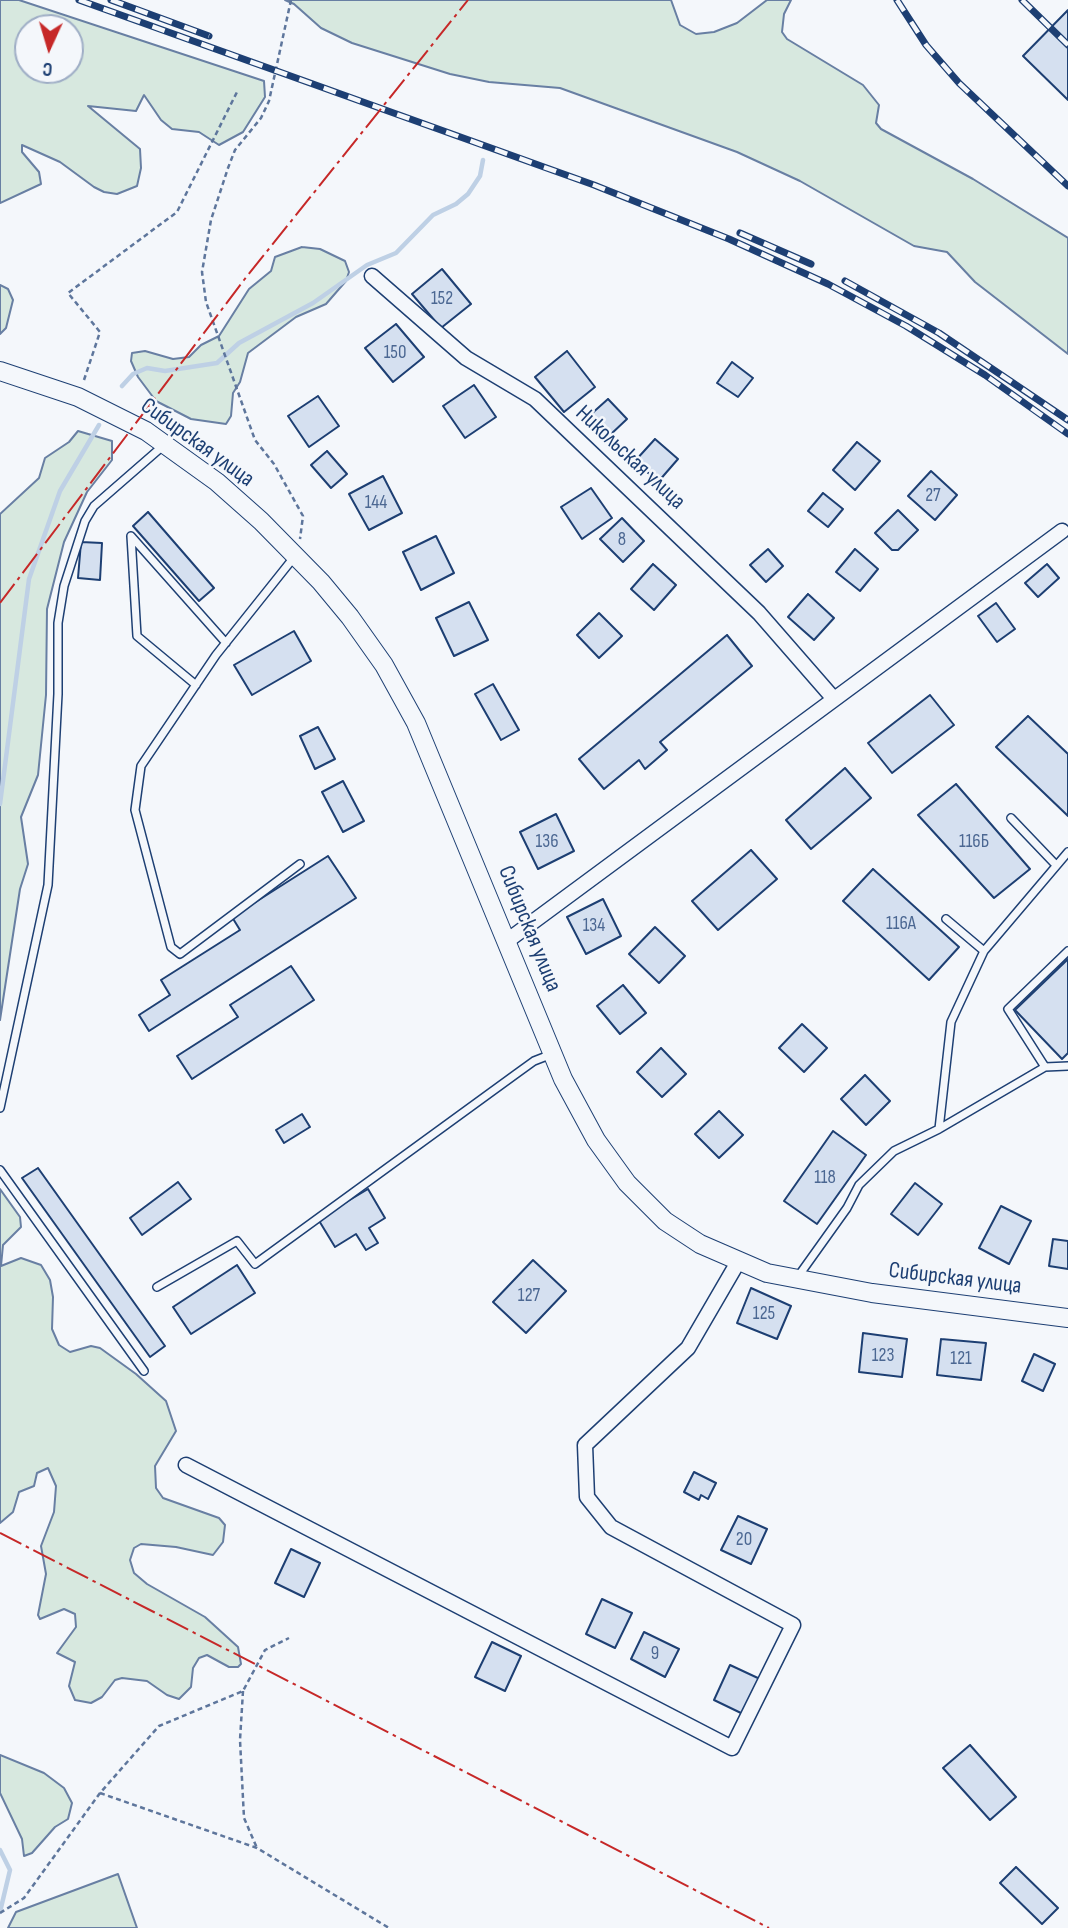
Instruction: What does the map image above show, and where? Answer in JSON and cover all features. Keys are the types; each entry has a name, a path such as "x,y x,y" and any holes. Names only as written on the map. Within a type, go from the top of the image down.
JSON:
{"street":[{"name":"Никольская улица","path":"372,276 466,358 535,399 759,612 834,699"},
{"name":"Сибирская улица","path":"0,371 78,397 146,430 217,482 296,556 350,617 384,665 410,711 450,797 553,1054 596,1140 627,1183 665,1221 700,1244 767,1273 872,1293 1068,1318"},
{"path":"507,941 834,699 1065,534"},
{"path":"186,1465 732,1748 793,1625 611,1527 587,1497 585,1445 688,1348 738,1262"}],"lane":[{"path":"0,1108 48,885 58,694 58,623 64,586 85,521 94,506 164,444"},
{"path":"196,685 137,636 131,536 226,643"},
{"path":"296,556 226,643 141,766 135,810 171,947 180,954 300,864"},
{"path":"1011,818 1055,864"},
{"path":"939,1129 951,1022 984,951 1055,864 1068,852"},
{"path":"946,919 984,951"},
{"path":"1045,1067 1008,1009 1068,951"},
{"path":"157,1287 237,1241 255,1264 534,1061 553,1054"},
{"path":"797,1279 847,1208 859,1185 894,1151 939,1129 1045,1067 1068,1066"},
{"path":"0,1170 144,1371"}],"path":[{"path":"291,0 269,101 261,118 235,150 219,192 206,245 203,286 255,440 274,464 303,516 296,556"},
{"path":"78,397 100,332 68,293 177,212 238,90"},
{"path":"257,1848 244,1818 240,1740 243,1691 265,1650 289,1638"},
{"path":"0,1913 24,1898 100,1793 159,1726 243,1691"},
{"path":"100,1793 257,1848 388,1928"}],"shaded area":[{"path":"0,0 19,0 61,14 14,14 14,84 84,84 84,21 264,81 265,97 243,132 219,145 199,132 172,129 161,120 144,95 136,111 88,106 140,149 141,168 137,186 117,194 104,192 60,162 22,145 22,152 39,172 41,184 0,203"},
{"path":"285,0 671,0 680,25 696,34 714,32 737,23 767,0 791,0 784,14 782,32 787,39 863,85 879,105 876,123 881,129 973,179 1068,238 1068,354 975,282 947,252 914,246 800,181 737,152 560,88 489,82 450,74 352,43 321,28 294,4"},
{"path":"302,247 320,249 345,261 349,272 346,281 326,304 296,317 248,353 240,382 233,393 231,416 226,424 191,419 156,401 138,377 131,361 132,353 145,351 173,359 189,357 201,345 219,336 249,289 271,271 275,257"},
{"path":"0,285 8,289 13,300 6,328 0,334"},
{"path":"78,431 112,441 112,460 87,492 64,542 47,609 46,695 38,775 21,817 28,864 20,889 0,1020 0,514 39,478 45,458 69,442"},
{"path":"0,1189 20,1217 21,1227 3,1245 1,1266 21,1258 41,1265 50,1280 53,1297 52,1329 59,1345 70,1352 91,1346 100,1348 136,1374 166,1401 176,1431 155,1466 156,1488 163,1498 219,1518 225,1525 223,1542 213,1555 176,1547 141,1544 134,1548 130,1560 134,1573 147,1584 205,1617 238,1647 241,1664 238,1667 229,1667 207,1655 199,1658 193,1668 191,1687 179,1699 167,1695 147,1681 122,1678 115,1680 102,1697 91,1703 75,1700 69,1686 75,1662 57,1653 76,1627 75,1614 64,1609 40,1619 38,1615 46,1574 41,1546 54,1512 56,1486 48,1468 37,1473 34,1486 19,1492 13,1512 0,1523"},
{"path":"0,1755 44,1773 64,1788 72,1803 68,1819 55,1827 32,1853 24,1856 22,1839 0,1793"},
{"path":"118,1874 137,1928 8,1928 16,1912"}],"building":[{"path":"1068,10 1068,100 1023,56"},
{"path":"442,269 471,304 441,328 412,294"},
{"path":"396,324 424,357 393,382 365,348"},
{"path":"567,351 595,387 564,412 535,377"},
{"path":"732,362 753,378 738,397 717,383"},
{"path":"474,385 496,417 465,438 443,406"},
{"path":"318,396 339,426 309,447 288,416"},
{"path":"608,399 627,419 609,436 589,416"},
{"path":"655,439 678,459 658,482 635,461"},
{"path":"857,442 880,461 855,490 833,470"},
{"path":"327,451 347,474 331,488 311,465"},
{"path":"931,471 957,495 935,520 908,496"},
{"path":"383,476 402,513 369,530 349,494"},
{"path":"591,488 612,518 582,539 561,507"},
{"path":"823,493 843,509 828,527 808,511"},
{"path":"898,510 918,530 898,550 892,550 875,533"},
{"path":"148,512 214,588 199,601 133,526"},
{"path":"622,518 644,541 623,562 600,539"},
{"path":"436,536 454,573 421,590 403,552"},
{"path":"81,542 102,543 100,580 78,578"},
{"path":"768,549 783,566 766,582 750,565"},
{"path":"855,549 878,569 860,591 836,572"},
{"path":"653,564 676,585 654,610 631,589"},
{"path":"1047,564 1059,578 1038,597 1025,583"},
{"path":"808,594 834,618 814,640 788,617"},
{"path":"469,602 488,640 454,656 436,618"},
{"path":"996,603 1015,629 997,642 978,616"},
{"path":"599,613 622,636 599,658 577,635"},
{"path":"294,631 311,661 252,695 234,665"},
{"path":"727,635 752,666 660,742 667,750 645,769 639,760 604,789 579,759"},
{"path":"493,684 519,730 501,740 475,694"},
{"path":"930,695 954,725 892,773 868,743"},
{"path":"1028,716 1068,754 1068,816 996,747"},
{"path":"318,727 335,759 315,769 300,736"},
{"path":"845,768 871,798 811,849 786,820"},
{"path":"343,781 364,821 343,832 322,792"},
{"path":"956,784 1030,869 994,898 918,815"},
{"path":"556,814 574,851 538,869 520,832"},
{"path":"751,850 777,879 718,930 692,901"},
{"path":"328,856 356,898 149,1031 139,1015 170,995 161,980 240,930 232,917"},
{"path":"873,869 959,947 929,980 843,901"},
{"path":"603,899 621,936 586,954 567,917"},
{"path":"655,927 685,956 659,983 629,954"},
{"path":"1068,959 1068,1053 1062,1059 1015,1010"},
{"path":"291,966 314,1000 192,1079 177,1056 238,1017 230,1005"},
{"path":"623,985 646,1013 620,1034 597,1006"},
{"path":"802,1024 827,1048 804,1072 779,1048"},
{"path":"661,1048 686,1074 662,1097 637,1072"},
{"path":"865,1075 890,1101 866,1125 841,1099"},
{"path":"719,1111 743,1135 719,1158 695,1134"},
{"path":"302,1114 310,1127 284,1143 276,1130"},
{"path":"833,1131 866,1155 817,1224 784,1201"},
{"path":"38,1168 165,1346 150,1357 22,1178"},
{"path":"178,1182 191,1199 142,1235 130,1218"},
{"path":"915,1183 942,1204 918,1235 891,1214"},
{"path":"368,1189 385,1218 369,1228 378,1243 366,1250 356,1234 335,1247 318,1219"},
{"path":"1001,1206 1031,1221 1009,1264 979,1248"},
{"path":"1053,1239 1068,1241 1068,1269 1049,1266"},
{"path":"533,1260 566,1291 526,1333 493,1302"},
{"path":"237,1265 255,1293 191,1334 173,1307"},
{"path":"751,1288 791,1306 777,1339 737,1323"},
{"path":"863,1333 907,1339 902,1377 859,1372"},
{"path":"941,1339 986,1343 981,1380 937,1375"},
{"path":"1034,1354 1055,1364 1043,1391 1022,1381"},
{"path":"694,1472 716,1483 708,1499 701,1495 699,1500 684,1492"},
{"path":"738,1516 767,1529 751,1564 721,1550"},
{"path":"291,1549 320,1563 304,1597 275,1583"},
{"path":"602,1599 632,1613 615,1648 586,1634"},
{"path":"644,1632 679,1649 665,1677 631,1659"},
{"path":"492,1642 521,1656 505,1691 475,1677"},
{"path":"730,1665 760,1679 743,1714 714,1700"},
{"path":"970,1745 1016,1797 990,1820 943,1768"},
{"path":"1016,1867 1058,1908 1042,1924 1000,1883"}],"waterway":[{"path":"122,386 133,374 147,368 165,371 217,363 239,343 313,303 367,265 396,253 433,215 456,204 468,194 480,176 483,160"},
{"path":"0,804 29,579 60,491 99,425"},
{"path":"0,1850 10,1870 0,1912"}],"railway":[{"path":"79,0 594,185 729,239 828,284 906,326 985,375 1068,434"},
{"path":"111,0 209,36"},
{"path":"897,0 926,45 959,83 1068,186"},
{"path":"1022,0 1068,45"},
{"path":"740,233 811,264"},
{"path":"845,281 939,333 1068,420"}],"power":[{"path":"0,603 244,280 468,0"},
{"path":"0,1533 769,1928"}]}
